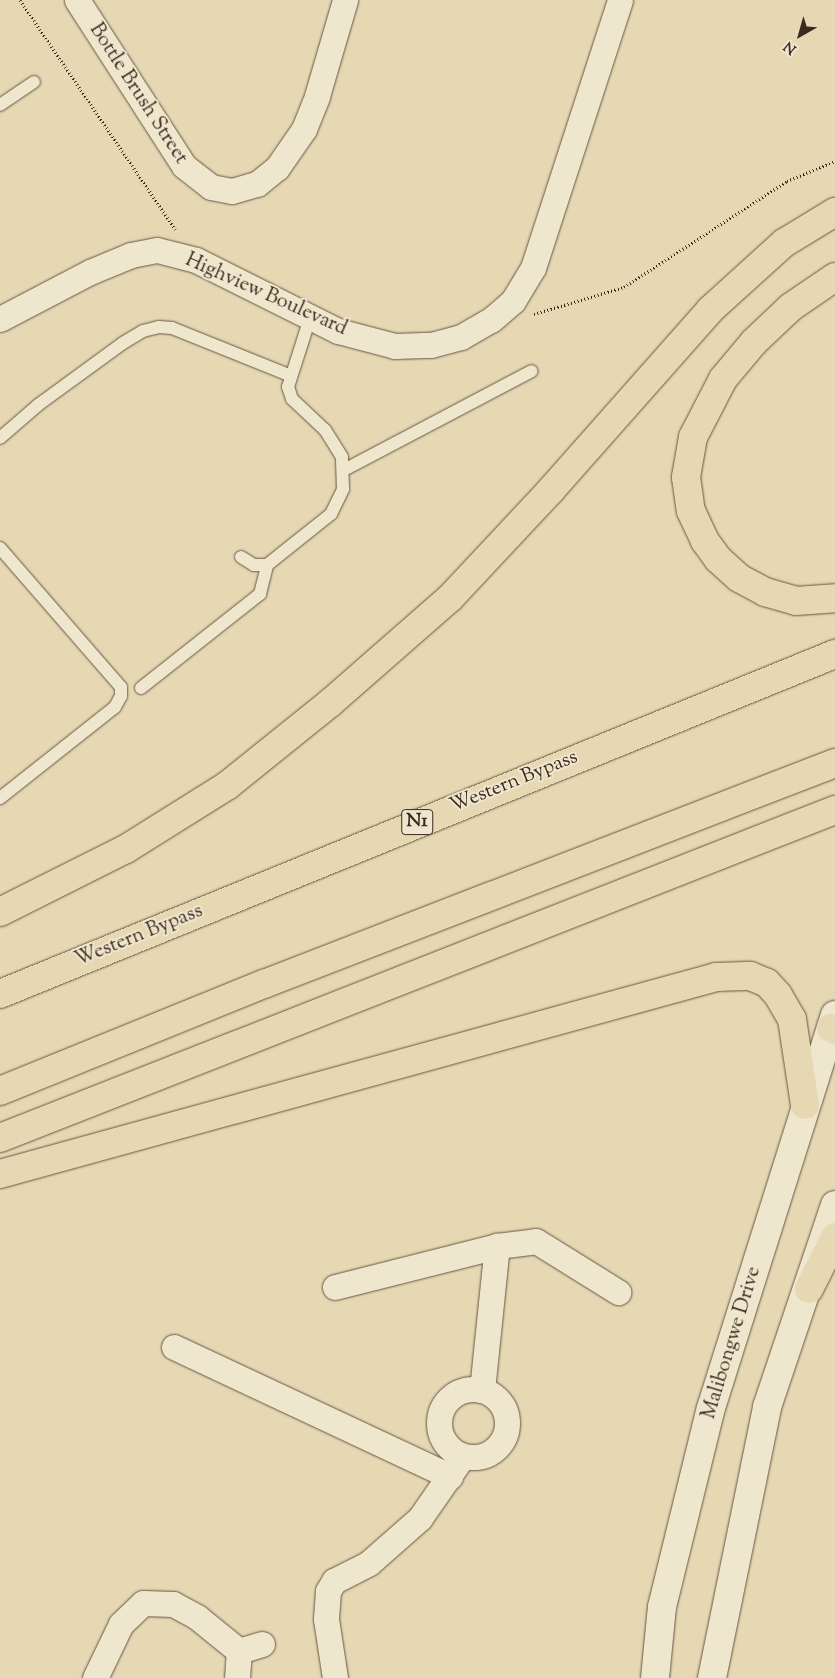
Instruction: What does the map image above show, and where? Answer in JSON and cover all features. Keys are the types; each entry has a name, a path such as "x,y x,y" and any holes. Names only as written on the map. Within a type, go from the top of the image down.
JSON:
{"highway":[{"path":"0,912 126,849 228,785 330,703 450,598 551,490 710,310 784,243 835,212"},
{"path":"835,277 791,307 754,342 723,379 693,437 686,477 691,511 704,541 718,559 739,578 765,592 796,601 835,598"},
{"name":"Western Bypass","path":"0,994 835,654"},
{"path":"0,1091 264,984 835,763"},
{"path":"0,1138 835,810"},
{"path":"0,1174 716,977 750,976 768,983 778,995 792,1019 805,1105"},
{"path":"809,1289 835,1237"}],"main road":[{"name":"Malibongwe Drive","path":"655,1678 662,1606 711,1408 805,1105 834,1024"},
{"path":"712,1678 767,1407 809,1289 835,1204"}],"street":[{"name":"Bottle Brush Street","path":"77,0 184,166 211,187 232,192 257,184 277,168 304,129 317,96 346,0"},
{"name":"Highview Boulevard","path":"0,319 130,254 157,250 196,260 338,331 395,346 431,345 454,339 491,320 514,301 533,268 620,0"},
{"path":"335,1287 497,1246 536,1241 618,1292"},
{"path":"482,1390 497,1246"},
{"path":"174,1347 457,1466"},
{"path":"334,1678 326,1619 328,1591 334,1581 369,1563 394,1543 420,1518 457,1466 489,1453 500,1445 506,1433 507,1420 503,1406 495,1396 482,1390 469,1388 456,1392 446,1401 440,1413 438,1426 442,1439 451,1450 457,1466"},
{"path":"95,1678 121,1624 143,1603 173,1604 251,1648 237,1678"}],"lane":[{"path":"0,106 34,82"},
{"path":"141,688 260,594 267,565 331,514 343,488 344,470 342,457 325,430 292,399 288,387 289,375 310,318"},
{"path":"0,438 38,405 123,343 143,331 159,327 172,328 289,375"},
{"path":"344,470 532,371"},
{"path":"0,548 121,687 121,696 115,707 0,798"},
{"path":"241,557 254,565 267,565"}],"path":[{"path":"20,0 196,260"},
{"path":"491,320 539,314 624,287 787,181 835,161"}]}
